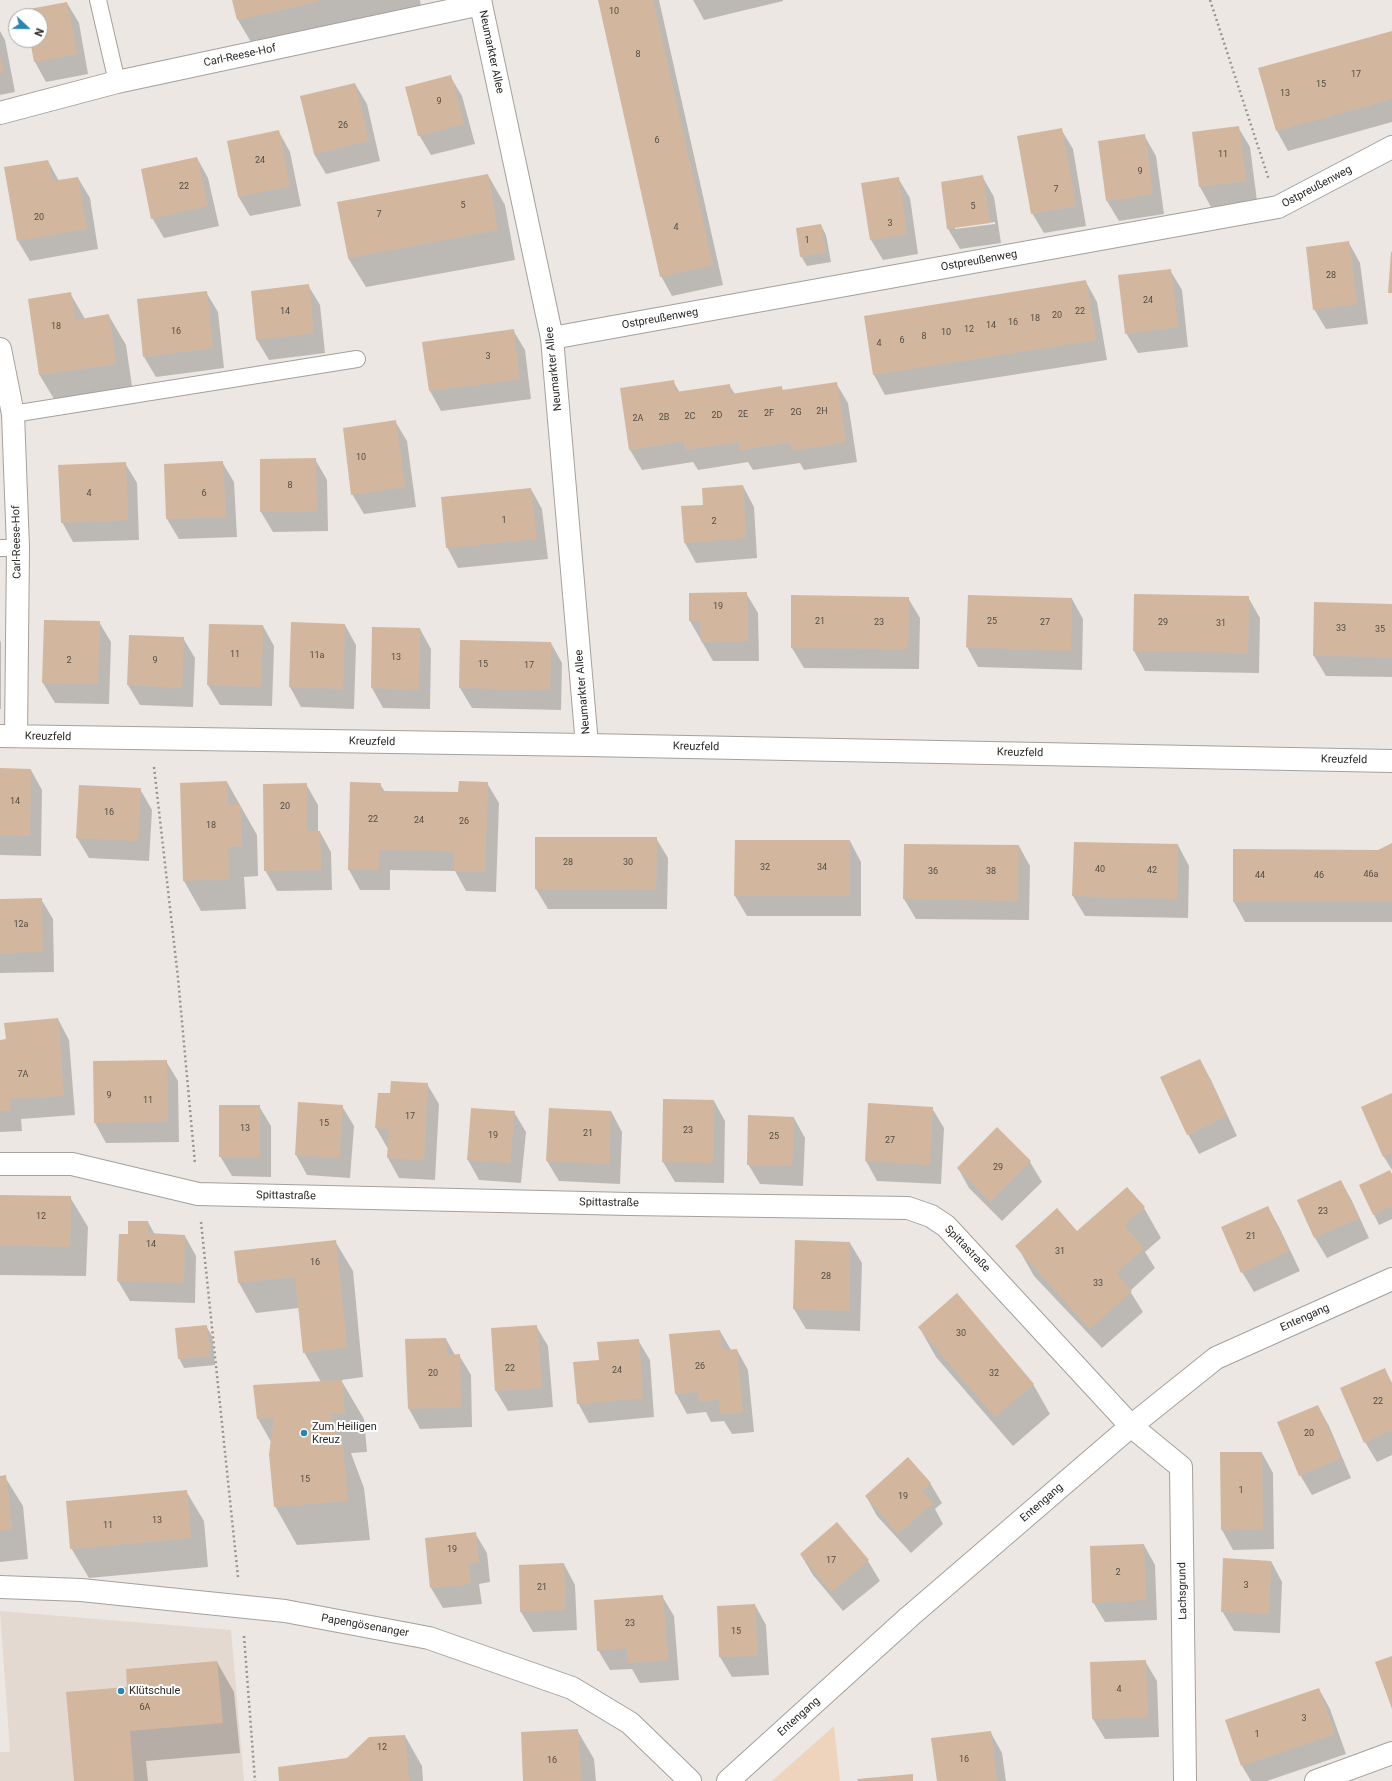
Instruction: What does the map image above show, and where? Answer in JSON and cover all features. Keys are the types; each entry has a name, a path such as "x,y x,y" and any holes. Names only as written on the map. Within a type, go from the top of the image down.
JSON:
{"street":[{"name":"Carl-Reese-Hof","path":"0,113 117,82 480,2"},
{"name":"Neumarkter Allee","path":"480,2 552,338 587,745"},
{"name":"Ostpreußenweg","path":"552,338 1278,207 1392,147"},
{"name":"Carl-Reese-Hof","path":"0,348 8,402 8,736"},
{"name":"Kreuzfeld","path":"8,736 587,745 1392,761"},
{"name":"Spittastraße","path":"0,1164 72,1164 198,1194 629,1204 908,1208 931,1216 946,1226 1131,1426"},
{"name":"Entengang","path":"728,1781 909,1618 1131,1426 1216,1358 1392,1279"},
{"name":"Lachsgrund","path":"1131,1426 1181,1467 1185,1781"},
{"name":"Papengösenanger","path":"0,1586 81,1590 286,1611 429,1638 572,1688 630,1723 690,1781"},
{"path":"1316,1781 1392,1753"}],"lane":[{"path":"98,0 117,82"},
{"path":"8,402 358,359"}],"path":[{"path":"1210,0 1278,207"},
{"path":"150,738 178,978 198,1194 242,1607 255,1781"}],"shaded area":[{"name":"Klütschule","path":"0,1611 231,1630 244,1781 0,1781 0,1752 10,1752"},
{"path":"834,1726 840,1781 772,1781"}],"building":[{"path":"232,0 319,0 319,1 237,20"},
{"path":"598,0 653,0 713,265 660,277"},
{"path":"67,2 77,54 34,62 31,48 48,48 48,8 35,8"},
{"path":"1392,31 1392,99 1276,131 1258,68"},
{"path":"0,55 4,72 0,73"},
{"path":"451,75 464,124 418,136 405,87"},
{"path":"355,83 369,141 314,154 300,96"},
{"path":"1239,126 1246,181 1199,187 1192,132"},
{"path":"1062,128 1076,206 1031,214 1017,136"},
{"path":"279,130 290,186 238,197 227,141"},
{"path":"1145,134 1153,194 1106,201 1098,141"},
{"path":"197,157 208,206 151,219 141,169"},
{"path":"48,160 52,181 78,177 87,229 17,241 4,167"},
{"path":"488,174 498,230 348,258 337,202"},
{"path":"983,175 990,223 947,229 941,182"},
{"path":"899,177 907,234 870,240 861,183"},
{"path":"821,224 826,252 800,257 796,228"},
{"path":"1349,241 1357,304 1313,310 1306,247"},
{"path":"1391,252 1392,293 1388,293"},
{"path":"1171,269 1178,327 1125,334 1118,275"},
{"path":"1086,280 1096,340 873,375 864,316"},
{"path":"309,284 314,333 256,340 251,291"},
{"path":"207,291 213,348 143,357 137,299"},
{"path":"71,292 75,320 109,314 116,364 39,375 28,299"},
{"path":"514,329 520,379 429,391 422,342"},
{"path":"674,380 676,392 730,384 731,394 782,386 782,390 837,382 846,442 792,451 790,442 740,450 739,442 685,450 684,441 629,450 620,388"},
{"path":"396,420 405,487 351,495 343,428"},
{"path":"316,458 317,511 260,512 260,459"},
{"path":"223,461 226,517 166,519 164,464"},
{"path":"126,462 128,520 61,523 58,465"},
{"path":"743,485 746,538 684,543 681,506 703,505 702,488"},
{"path":"531,488 537,539 446,548 441,497"},
{"path":"747,592 748,641 701,642 700,621 689,621 689,593"},
{"path":"1134,594 1249,596 1248,653 1133,651"},
{"path":"791,595 909,597 908,649 791,648"},
{"path":"968,595 1072,598 1071,651 966,647"},
{"path":"1314,602 1392,604 1392,657 1313,656"},
{"path":"44,620 100,621 98,684 42,683"},
{"path":"291,622 345,624 343,689 289,687"},
{"path":"209,624 263,625 261,687 207,685"},
{"path":"372,627 420,628 419,690 371,688"},
{"path":"129,635 184,637 182,688 127,685"},
{"path":"460,640 551,642 550,690 459,688"},
{"path":"0,768 31,769 30,836 0,835"},
{"path":"227,781 228,805 240,804 242,846 228,847 229,879 183,881 180,783"},
{"path":"459,781 488,782 485,872 454,871 454,851 379,850 379,870 348,870 350,782 381,783 380,791 458,792"},
{"path":"307,783 307,831 320,831 321,870 264,871 263,784"},
{"path":"79,785 141,788 138,841 76,838"},
{"path":"535,837 657,837 656,889 535,889"},
{"path":"735,840 850,840 850,896 734,896"},
{"path":"1074,842 1178,844 1177,899 1072,896"},
{"path":"1392,843 1392,900 1387,902 1233,902 1233,849 1378,850"},
{"path":"904,844 1019,845 1018,901 903,899"},
{"path":"42,898 43,952 0,953 0,899"},
{"path":"58,1018 64,1096 10,1099 11,1111 0,1111 0,1040 6,1039 4,1023"},
{"path":"1200,1059 1227,1116 1187,1135 1160,1077"},
{"path":"167,1060 168,1122 94,1123 93,1061"},
{"path":"391,1081 428,1083 424,1160 387,1158 389,1129 375,1128 378,1093 390,1093"},
{"path":"1392,1093 1392,1153 1383,1157 1361,1107"},
{"path":"663,1099 714,1100 713,1163 662,1162"},
{"path":"298,1102 343,1105 339,1158 295,1155"},
{"path":"868,1103 933,1107 930,1165 865,1161"},
{"path":"219,1105 260,1105 260,1157 219,1157"},
{"path":"471,1108 515,1111 510,1163 467,1160"},
{"path":"549,1108 611,1111 609,1164 546,1161"},
{"path":"748,1115 794,1117 792,1166 747,1165"},
{"path":"997,1127 1031,1161 990,1202 957,1168"},
{"path":"1390,1170 1392,1174 1392,1206 1373,1215 1359,1185"},
{"path":"1341,1180 1359,1218 1314,1238 1297,1200"},
{"path":"1127,1187 1145,1207 1124,1225 1144,1248 1116,1273 1132,1291 1090,1329 1015,1246 1057,1208 1077,1231"},
{"path":"0,1195 71,1196 70,1247 0,1245"},
{"path":"1268,1206 1289,1251 1241,1273 1221,1227"},
{"path":"128,1221 148,1221 148,1233 185,1235 184,1283 117,1281 119,1234 128,1234"},
{"path":"336,1240 347,1347 303,1353 295,1277 238,1283 234,1251"},
{"path":"795,1240 850,1242 849,1311 793,1309"},
{"path":"957,1293 1034,1384 995,1417 918,1327"},
{"path":"207,1325 210,1356 178,1359 175,1328"},
{"path":"537,1325 542,1388 495,1391 491,1328"},
{"path":"720,1330 722,1350 737,1349 743,1412 720,1414 719,1400 699,1402 698,1392 675,1394 669,1334"},
{"path":"446,1338 447,1355 460,1354 461,1407 408,1409 405,1339"},
{"path":"639,1339 643,1398 577,1404 573,1362 599,1360 597,1342"},
{"path":"1385,1368 1392,1384 1392,1430 1364,1443 1340,1388"},
{"name":"Zum Heiligen Kreuz","path":"342,1380 345,1414 330,1414 343,1448 348,1501 274,1507 269,1454 274,1418 257,1419 253,1385"},
{"path":"1318,1405 1341,1458 1299,1476 1277,1422"},
{"path":"1220,1452 1262,1452 1263,1529 1221,1530"},
{"path":"908,1457 931,1483 922,1491 933,1503 898,1534 865,1496"},
{"path":"6,1475 12,1529 0,1531 0,1476"},
{"path":"187,1490 191,1538 70,1549 66,1501"},
{"path":"837,1522 869,1560 831,1592 800,1554"},
{"path":"476,1532 479,1562 468,1564 471,1584 430,1588 425,1538"},
{"path":"1144,1544 1146,1600 1092,1603 1090,1546"},
{"path":"1223,1558 1271,1561 1269,1613 1221,1612"},
{"path":"564,1563 566,1610 520,1612 519,1565"},
{"path":"663,1595 668,1660 628,1663 627,1648 597,1651 594,1600"},
{"path":"755,1604 758,1656 719,1657 717,1606"},
{"path":"1392,1656 1392,1709 1375,1662"},
{"path":"1146,1660 1148,1717 1092,1719 1090,1662"},
{"path":"217,1661 223,1723 130,1731 134,1781 74,1781 66,1692 127,1687 126,1669"},
{"path":"1319,1688 1335,1734 1241,1766 1225,1720"},
{"path":"578,1729 581,1781 523,1781 521,1732"},
{"path":"991,1731 997,1781 937,1781 931,1738"},
{"path":"405,1735 409,1781 279,1781 278,1767 347,1758 369,1737"},
{"path":"913,1774 913,1781 858,1781 857,1779"}],"place":[{"name":"Zum Heiligen Kreuz","path":"304,1433"},
{"name":"Klütschule","path":"121,1691"}]}
